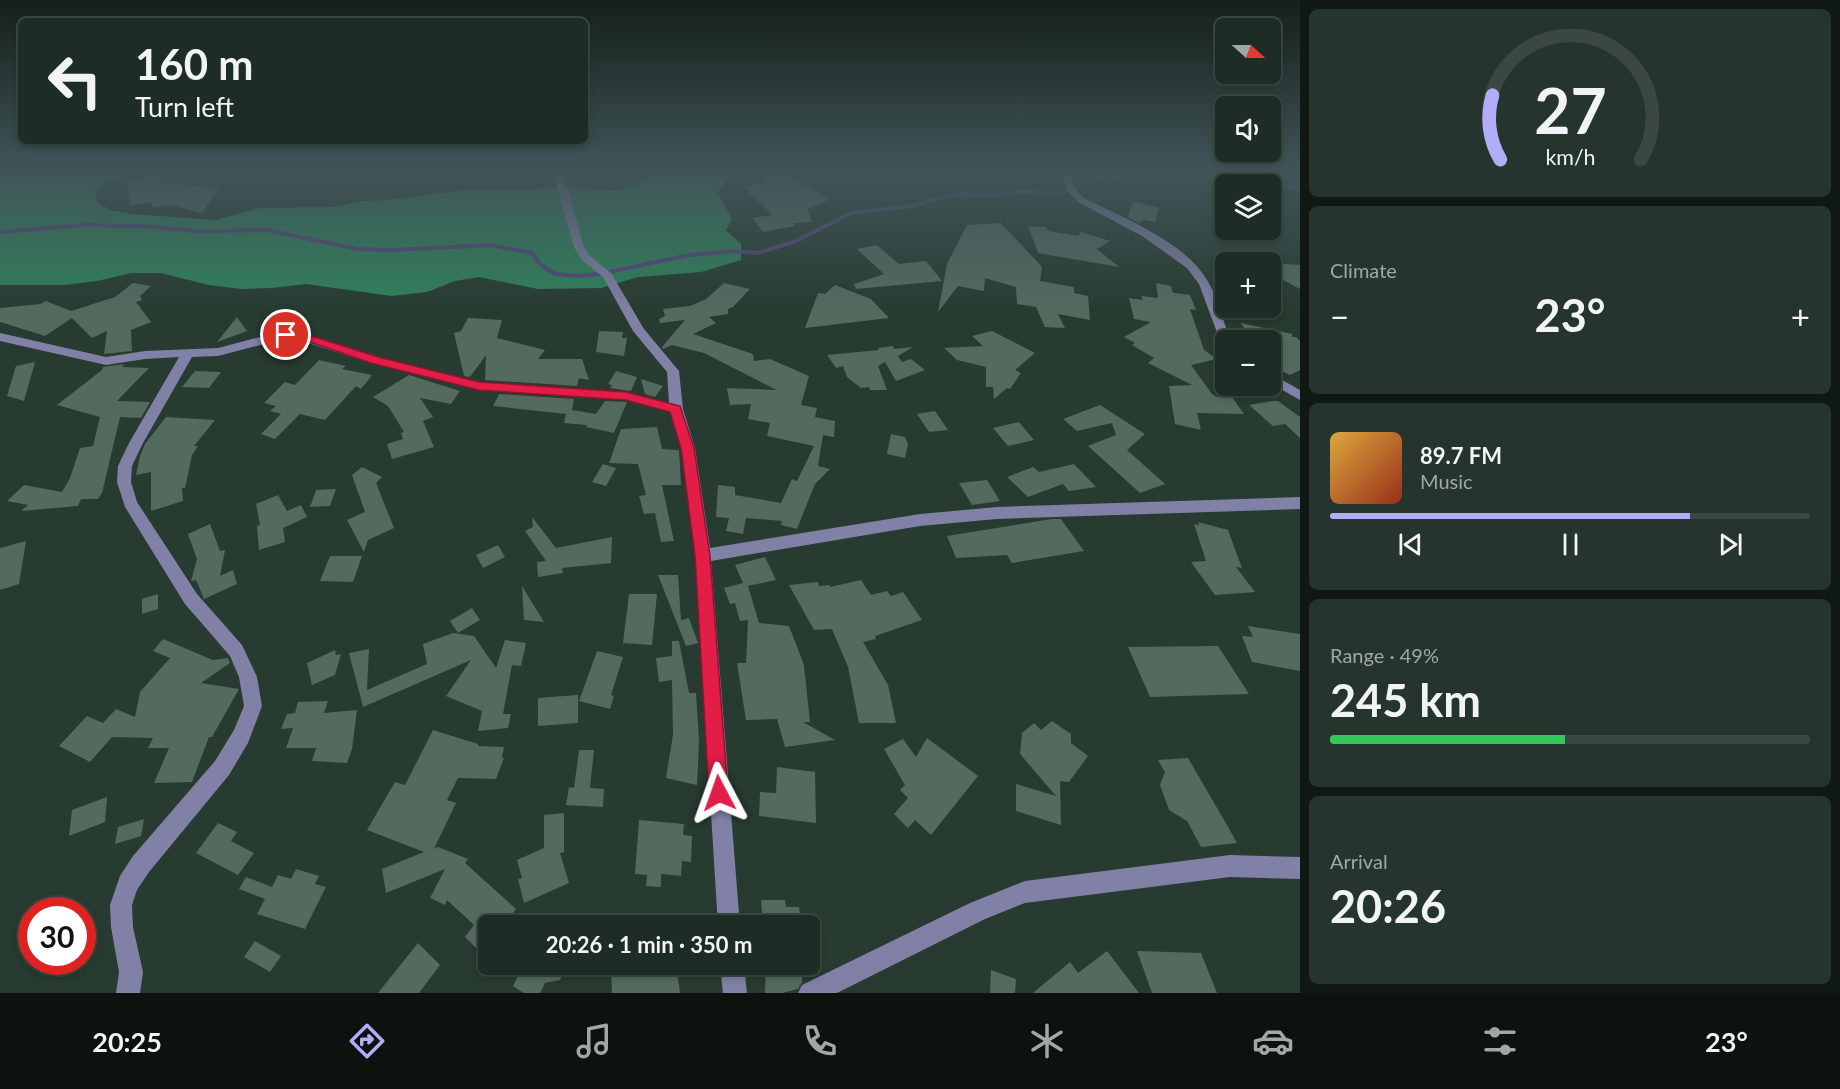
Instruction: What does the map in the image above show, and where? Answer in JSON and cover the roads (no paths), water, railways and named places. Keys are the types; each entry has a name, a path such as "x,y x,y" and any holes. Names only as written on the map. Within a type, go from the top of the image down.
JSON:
{"street":[{"path":"571,219 579,247 586,258 604,272 639,331 673,371 676,409 688,448 703,556 728,915"},
{"path":"1115,219 1166,248 1201,279 1221,330"},
{"path":"0,337 106,361 218,352 286,335 300,336 375,360 479,386 626,396 676,409"},
{"path":"129,993 131,972 122,927 121,905 128,884 141,864 222,768 241,736 253,706 248,677 236,651 191,599 130,503 124,482 125,466 136,443 187,355"},
{"path":"1281,384 1300,396"},
{"path":"703,556 920,520 997,513 1300,503"},
{"path":"810,993 978,911 1025,892 1230,866 1300,868"},
{"path":"733,975 735,993"}],"waterway":[{"path":"0,232 85,225 143,226 195,231 267,230 358,249 391,250 491,245 532,253 540,264 555,274 578,276 600,274 689,255 734,251 758,253 796,241 839,219"}]}
